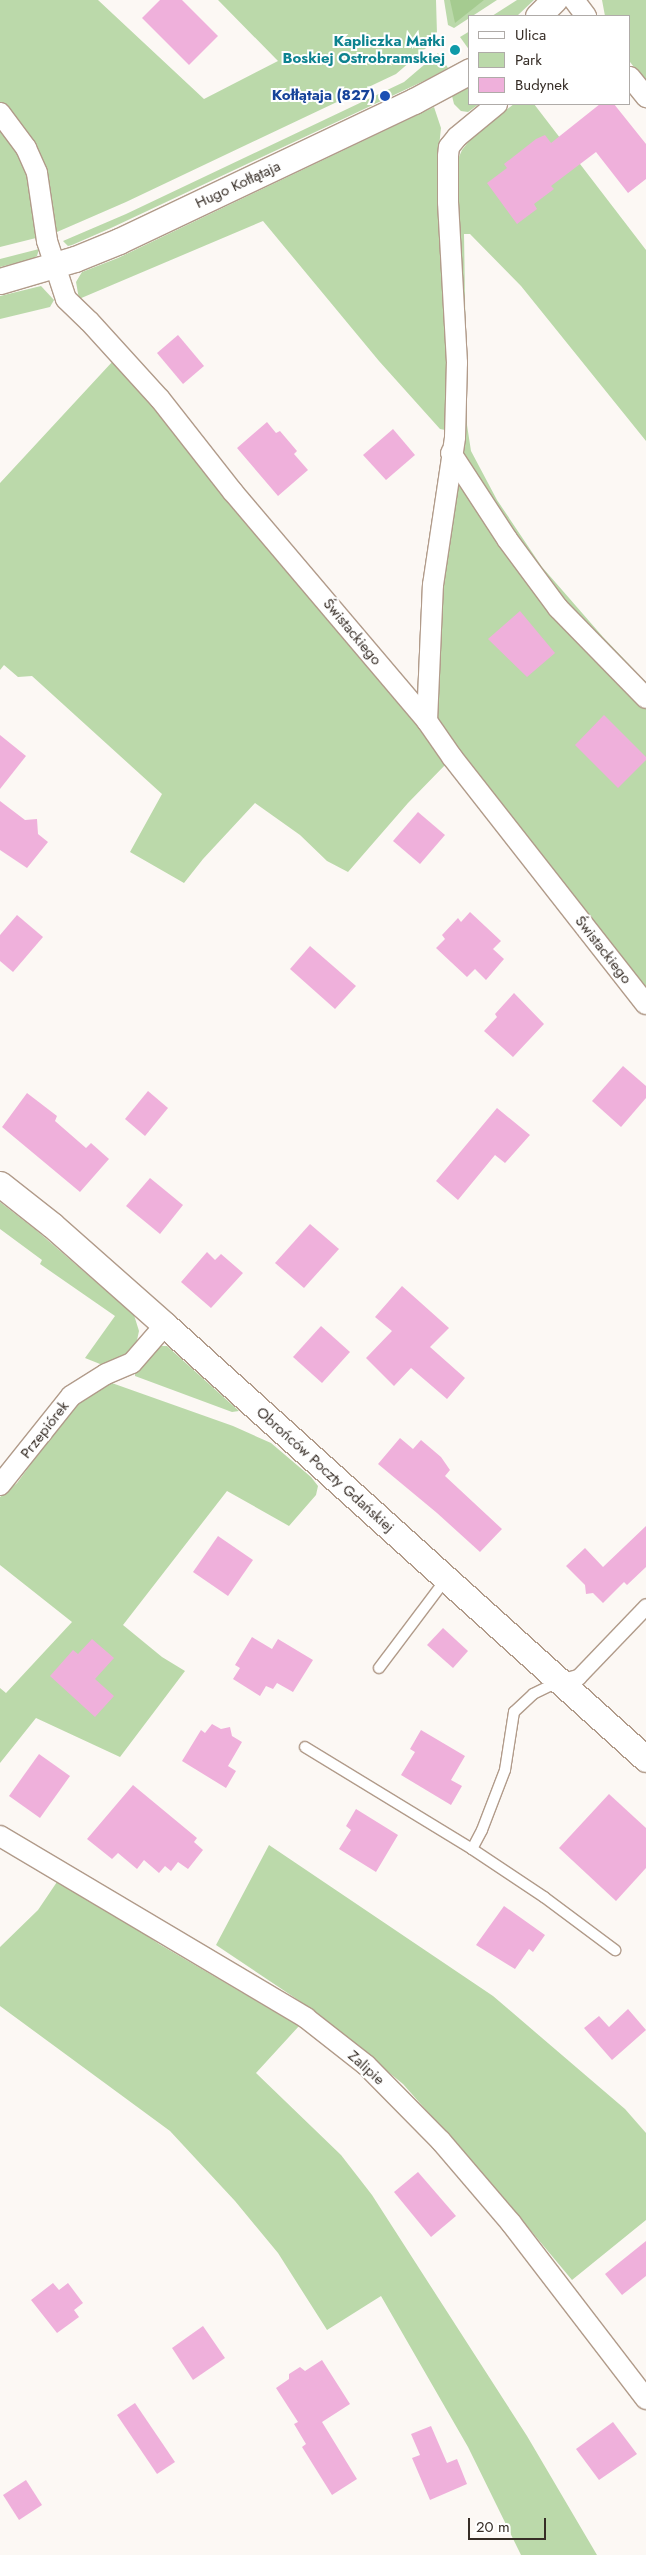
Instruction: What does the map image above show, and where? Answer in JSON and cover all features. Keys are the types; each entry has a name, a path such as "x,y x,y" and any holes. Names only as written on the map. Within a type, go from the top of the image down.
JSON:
{"street":[{"path":"539,15 554,0"},
{"path":"574,0 585,15"},
{"name":"Hugo Kołłątaja","path":"0,281 56,266 119,241 435,91 468,72"},
{"path":"631,78 646,97"},
{"path":"427,721 433,585 451,453 455,437 457,363 448,202 449,147 496,105"},
{"name":"Świstackiego","path":"0,113 26,148 37,173 46,233 66,299 90,321 160,399 233,492 427,721 452,757 646,1004"},
{"path":"451,453 507,539 558,608 646,698"},
{"name":"Obrońców Poczty Gdańskiej","path":"0,1184 52,1225 165,1325 646,1759"},
{"name":"Przepiórek","path":"0,1485 71,1396 106,1374 132,1362 165,1325"},
{"path":"560,1682 578,1677 646,1606"},
{"name":"Zalipie","path":"0,1836 306,2018 366,2065 441,2141 511,2223 646,2399"}],"lane":[{"path":"379,1668 446,1579"},
{"path":"472,1849 482,1830 505,1770 514,1712 533,1694 560,1682"},
{"path":"305,1748 472,1849 544,1897 615,1950"}],"green space":[{"path":"0,0 98,0 204,99 278,61 218,0 436,0 437,34 433,42 396,74 126,202 57,232 11,115 0,102"},
{"path":"444,0 497,0 474,15 468,15 468,19 454,28 448,25"},
{"path":"450,0 484,0 455,23"},
{"path":"517,0 534,0 518,15 494,15"},
{"path":"602,0 646,0 646,82 631,63 631,15 605,15"},
{"path":"468,32 468,48 460,37"},
{"path":"438,53 448,68 428,79 111,228 72,245 68,246 63,241 126,214 404,82"},
{"path":"468,88 468,105 478,105 468,112 461,111 454,104 452,96"},
{"path":"513,105 535,105 646,250 646,441 521,286 470,234 464,234 467,425 471,451 497,500 542,567 603,637 646,682 646,690 540,576 464,461 462,447 455,166 462,150 476,132"},
{"path":"434,107 441,128 439,147 448,315 447,423 445,430 440,429 379,361 263,221 79,299 76,282 82,272 118,258"},
{"path":"0,120 22,151 33,199 36,238 0,247"},
{"path":"39,249 37,256 32,259 0,267 0,259"},
{"path":"41,286 54,300 50,307 0,319 0,296"},
{"path":"113,361 127,372 403,693 446,764 408,803 348,872 327,861 300,835 255,803 203,859 184,883 130,852 162,794 32,676 18,677 4,665 0,670 0,483"},
{"path":"455,469 646,704 646,993 444,733 433,707 432,669"},
{"path":"0,1202 36,1230 134,1315 139,1331 136,1345 127,1355 112,1363 100,1364 85,1358 115,1316 40,1264 42,1260 0,1229"},
{"path":"154,1346 167,1346 239,1411 232,1412 135,1376 135,1371"},
{"path":"109,1382 233,1426 271,1443 311,1477 318,1486 316,1495 289,1526 227,1491 123,1625 162,1657 185,1671 120,1757 36,1718 0,1763 0,1688 6,1693 72,1622 0,1565 0,1497 17,1483 72,1403"},
{"path":"269,1845 493,1996 625,2109 646,2133 646,2220 572,2280 496,2189 403,2084 310,2008 216,1945"},
{"path":"61,1876 159,1944 299,2026 256,2073 341,2155 372,2195 527,2436 597,2555 521,2555 468,2447 381,2296 327,2330 278,2253 235,2201 170,2131 0,2006 0,1947 38,1910"}],"building":[{"path":"160,0 182,0 218,36 189,65 142,18"},
{"path":"599,105 615,105 646,144 646,179 628,193 596,152 551,186 554,189 534,204 537,209 517,224 487,183 507,168 504,164 536,139 545,135 551,143"},
{"path":"178,335 204,366 183,384 157,353"},
{"path":"267,422 276,433 280,431 297,451 294,454 308,470 278,496 237,448"},
{"path":"393,429 415,455 386,480 363,455"},
{"path":"520,611 555,653 527,677 488,639"},
{"path":"604,715 646,757 646,760 618,788 575,745"},
{"path":"0,735 26,756 0,789"},
{"path":"0,801 25,820 37,819 38,834 48,842 27,868 0,850"},
{"path":"418,812 445,835 420,864 393,841"},
{"path":"470,912 501,941 493,949 504,959 486,980 475,969 467,977 436,948 445,939 442,935 458,918 461,922"},
{"path":"17,915 43,937 13,972 0,961 0,935"},
{"path":"310,946 356,986 335,1009 290,969"},
{"path":"514,993 544,1024 513,1057 484,1031 497,1017 495,1014"},
{"path":"623,1066 646,1086 646,1098 621,1127 592,1101"},
{"path":"148,1091 168,1108 145,1136 125,1119"},
{"path":"27,1093 57,1116 55,1121 86,1148 91,1143 109,1159 80,1192 2,1127"},
{"path":"497,1108 530,1135 505,1163 495,1155 458,1200 436,1181"},
{"path":"150,1178 183,1205 160,1234 126,1206"},
{"path":"310,1224 339,1249 304,1288 275,1263"},
{"path":"207,1252 215,1260 221,1254 243,1273 211,1308 181,1282"},
{"path":"402,1286 449,1328 430,1347 465,1378 447,1399 411,1368 394,1386 366,1358 392,1331 375,1317"},
{"path":"321,1326 350,1352 322,1383 293,1357"},
{"path":"400,1438 413,1449 421,1440 441,1457 450,1470 445,1476 502,1529 480,1552 378,1464"},
{"path":"646,1526 646,1567 627,1585 624,1582 603,1603 593,1593 586,1594 585,1585 566,1566 585,1548 603,1567"},
{"path":"218,1536 253,1560 228,1596 193,1572"},
{"path":"443,1628 468,1651 453,1668 427,1645"},
{"path":"252,1637 272,1649 278,1639 313,1660 293,1692 277,1683 273,1689 266,1686 260,1696 233,1679 240,1668 235,1665"},
{"path":"92,1639 114,1658 95,1679 114,1696 95,1717 50,1676 73,1650 78,1654"},
{"path":"212,1724 221,1729 230,1727 232,1736 242,1742 228,1766 236,1771 226,1788 182,1761 201,1730 205,1733"},
{"path":"421,1730 465,1756 451,1780 462,1786 451,1805 401,1775 415,1752 410,1749"},
{"path":"39,1754 70,1776 40,1818 9,1796"},
{"path":"133,1785 197,1838 194,1842 203,1850 188,1869 178,1862 171,1871 165,1866 159,1873 144,1860 137,1869 118,1853 112,1859 87,1839"},
{"path":"609,1794 646,1828 646,1868 616,1901 559,1848"},
{"path":"356,1809 398,1835 376,1872 339,1849 351,1830 346,1826"},
{"path":"504,1906 545,1935 533,1952 529,1949 515,1969 476,1945"},
{"path":"628,2009 646,2030 612,2060 584,2028 599,2016 609,2027"},
{"path":"418,2172 456,2216 431,2237 394,2192"},
{"path":"646,2241 646,2276 622,2295 605,2274"},
{"path":"53,2283 59,2290 68,2283 83,2303 74,2310 79,2317 57,2333 31,2300"},
{"path":"203,2326 225,2358 193,2380 172,2348"},
{"path":"322,2360 350,2404 322,2422 357,2479 332,2495 302,2447 306,2444 294,2424 298,2422 276,2388 289,2379 289,2374 300,2367 305,2371"},
{"path":"135,2403 175,2462 157,2474 117,2415"},
{"path":"613,2422 637,2454 599,2480 576,2449"},
{"path":"431,2426 447,2463 457,2459 467,2484 430,2500 412,2458 420,2455 411,2434"},
{"path":"26,2480 42,2505 19,2520 3,2495"}],"place":[{"name":"Kapliczka Matki Boskiej Ostrobramskiej","path":"455,50"},
{"name":"Kołłątaja (827)","path":"385,96"}]}
